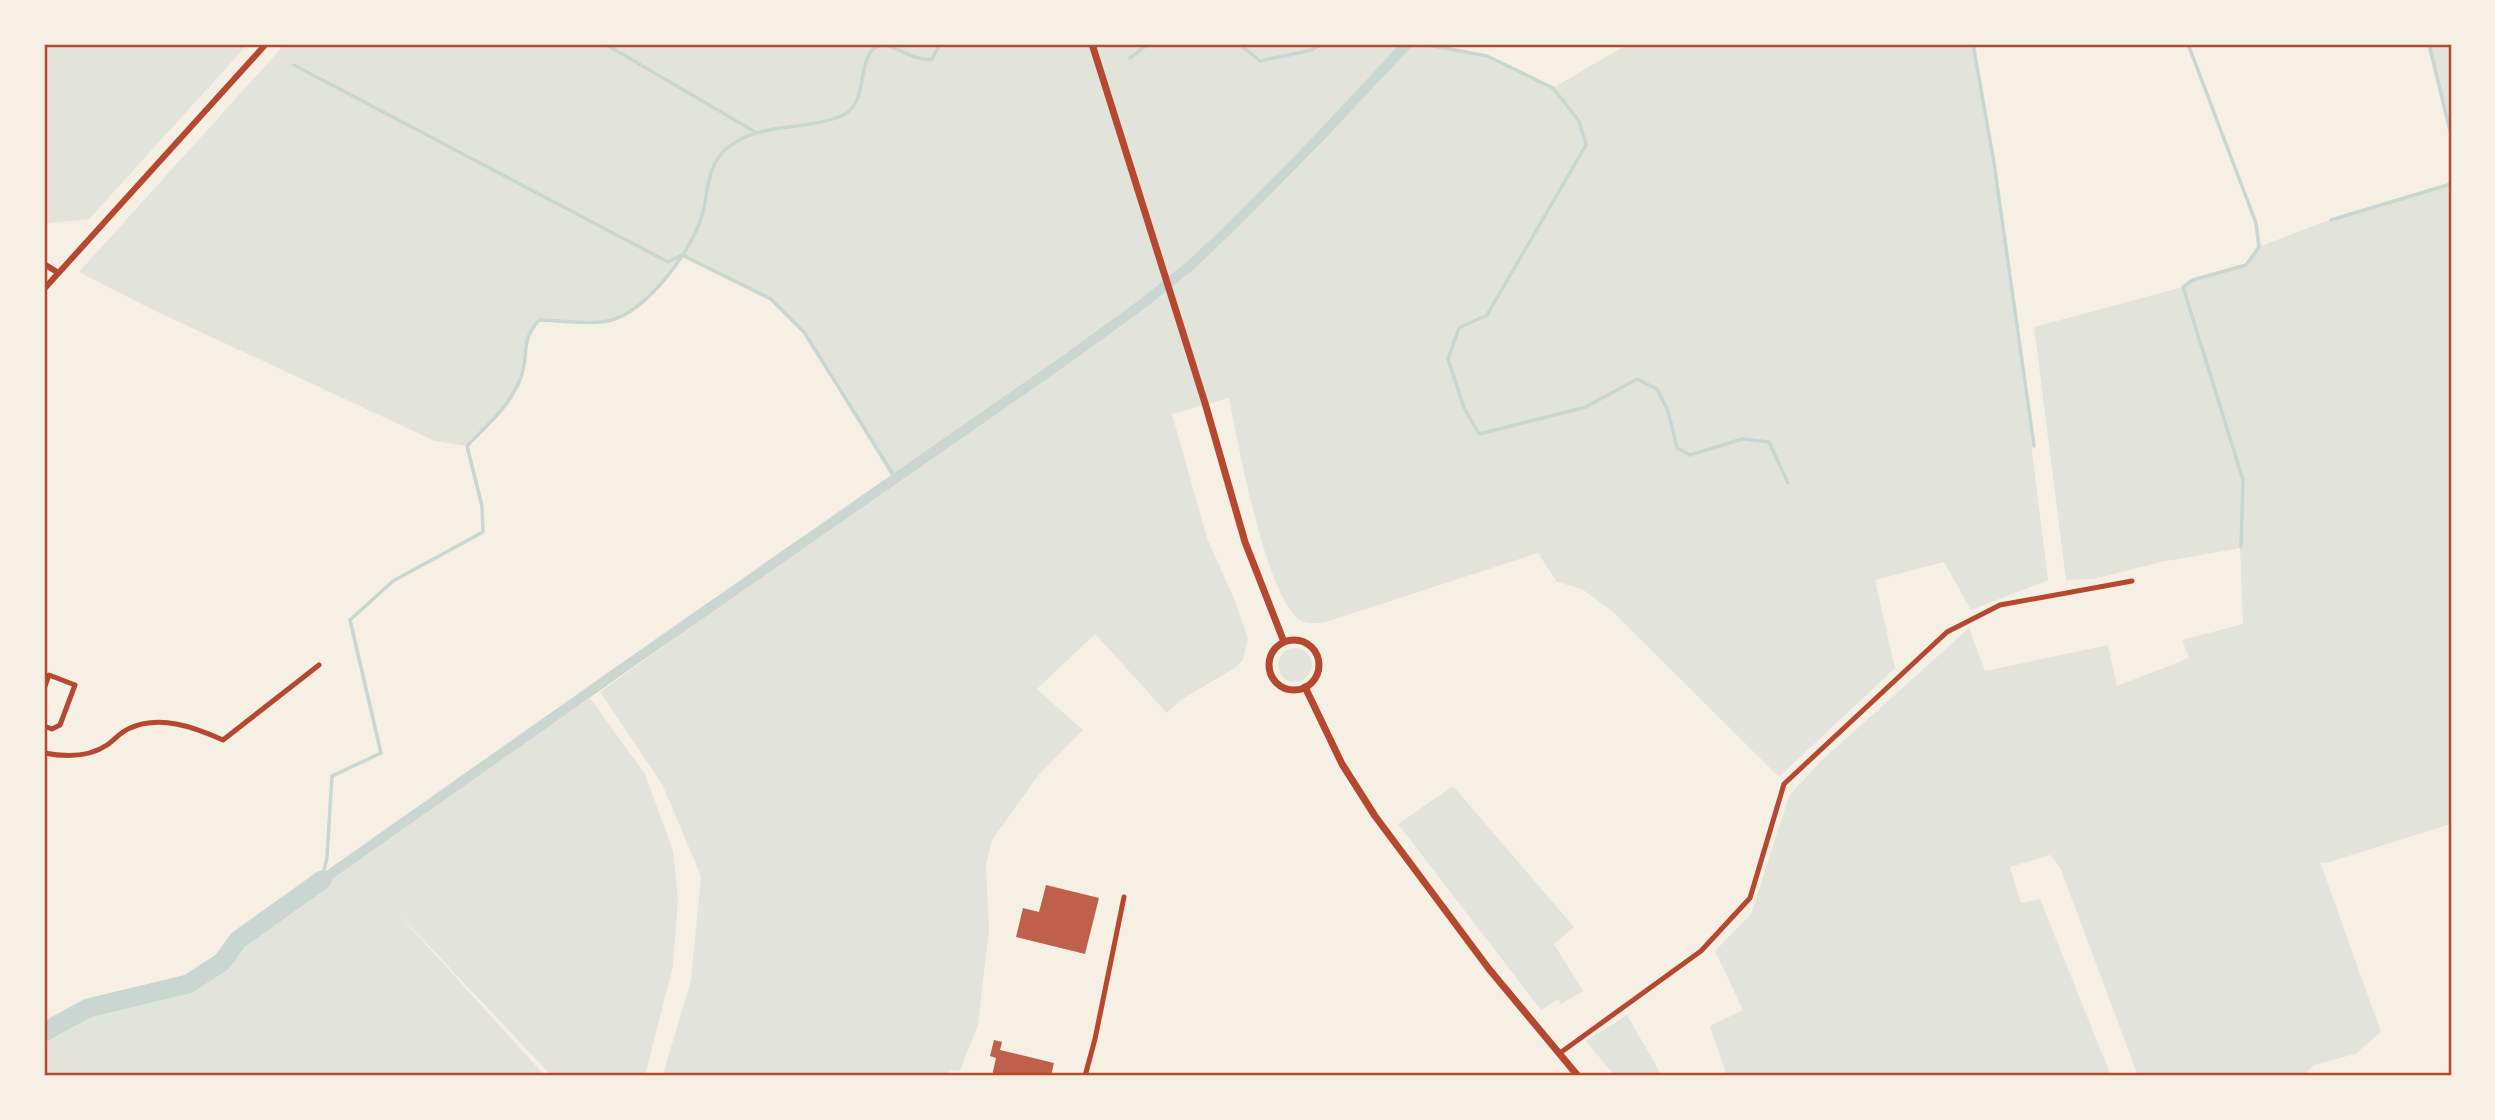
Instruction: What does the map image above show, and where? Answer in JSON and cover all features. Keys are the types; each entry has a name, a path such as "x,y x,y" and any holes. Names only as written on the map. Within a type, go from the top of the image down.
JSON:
{"main road":[{"path":"1092,44 1205,403 1245,542 1283,642"},
{"path":"1283,642 1305,642 1316,652 1319,668 1312,682 1305,687 1290,690 1272,677 1269,660 1277,646 1283,642"},
{"path":"1305,687 1342,764 1375,816 1489,969 1578,1076"}],"street":[{"path":"44,289 266,44"},
{"path":"44,264 57,272"},
{"path":"1560,1053 1701,951 1750,898 1784,784 1947,632 2000,605 2132,581"},
{"path":"44,753 64,757 93,753 128,729 152,722 184,726 223,740 319,665"},
{"path":"44,689 49,675 75,685 60,725 52,729 44,726"},
{"path":"1085,1076 1124,897"}],"shaded area":[{"path":"44,44 248,44 89,219 44,224"},
{"path":"285,44 1423,44 1487,56 1553,88 1628,44 1973,44 1994,163 2032,430 2032,451 2048,580 1971,610 1944,562 1875,580 1895,668 1779,777 1612,611 1582,589 1557,582 1538,553 1329,621 1302,621 1289,608 1266,554 1246,482 1229,398 1172,414 1207,538 1248,638 1243,660 1235,668 1179,701 1167,713 1095,634 1037,689 1083,730 1037,777 992,840 986,865 989,930 978,1025 960,1070 950,1071 947,1076 664,1076 691,980 701,876 662,784 600,692 894,481 804,332 771,299 682,255 650,297 629,313 597,322 538,320 525,346 515,392 500,413 467,446 435,441 151,309 79,272"},
{"path":"2429,44 2451,44 2451,135"},
{"path":"2451,184 2451,824 2326,863 2320,862 2381,1032 2355,1054 2314,1065 2303,1076 2138,1076 2060,867 2050,855 2010,867 2021,903 2040,899 2111,1076 1727,1076 1710,1026 1743,1010 1715,951 1751,914 1789,796 1820,762 1969,628 1985,671 2108,645 2117,686 2189,658 2182,640 2243,624 2240,548 2161,562 2094,579 2066,580 2034,327 2183,287 2193,280 2246,265 2259,247 2321,223"},
{"path":"1295,648 1307,653 1312,665 1307,677 1295,682 1283,677 1278,665 1283,653"},
{"path":"590,698 645,774 673,851 678,899 673,966 645,1076 552,1076 393,908 545,1076 44,1076 44,1032 88,1008 188,984 222,962 238,940 322,880"},
{"path":"1453,786 1574,927 1554,944 1583,991 1561,1004 1558,999 1541,1010 1398,824"},
{"path":"1627,1015 1662,1076 1615,1076 1586,1041"}],"building":[{"path":"1046,885 1099,898 1085,954 1016,937 1023,908 1039,912"},
{"path":"994,1040 1002,1042 1000,1050 1054,1063 1051,1076 992,1076 996,1058 990,1056"}],"waterway":[{"path":"605,44 757,133"},
{"path":"322,880 327,857 332,776 381,753 350,620 393,581 483,532 482,506 467,446 498,414 517,387 527,341 533,328 539,320 608,321 638,306 653,293 689,244 703,212 712,170 726,149 753,134 843,115 856,101 866,61 877,46 888,46 917,58 932,59 940,44"},
{"path":"1130,58 1148,44"},
{"path":"1239,44 1260,61 1312,50 1320,44"},
{"path":"322,880 1141,305 1191,265 1232,226 1407,44"},
{"path":"1423,44 1487,56 1553,88 1579,121 1586,145 1487,315 1459,328 1448,359 1464,408 1479,434 1586,407 1637,379 1657,389 1668,411 1677,448 1690,455 1742,439 1769,442 1788,483"},
{"path":"1973,44 1994,163 2034,446"},
{"path":"2188,44 2256,223 2259,247 2246,265 2193,280 2183,287 2243,480 2241,547"},
{"path":"2429,44 2451,135"},
{"path":"294,65 668,262 682,255 771,299 804,332 896,479"},
{"path":"2331,220 2451,184"},
{"path":"44,1032 88,1008 188,984 222,962 238,940 322,880"}]}
